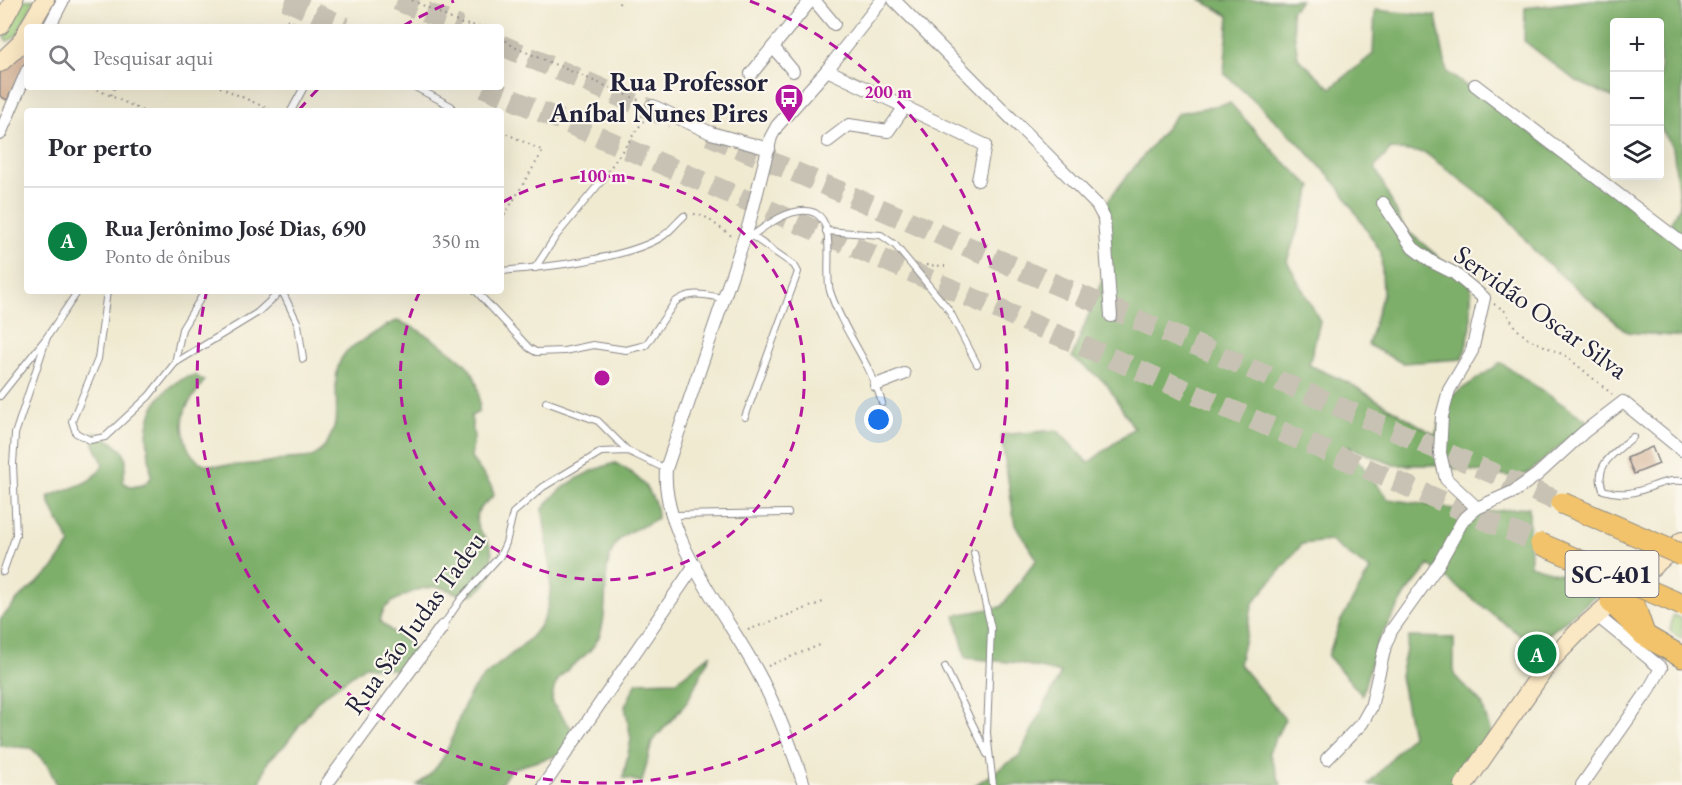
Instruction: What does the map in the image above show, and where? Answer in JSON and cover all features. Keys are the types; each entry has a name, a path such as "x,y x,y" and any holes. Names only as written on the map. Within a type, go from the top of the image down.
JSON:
{"highway":[{"name":"SC-401","path":"1562,503 1681,545"},
{"name":"SC-401","path":"1541,544 1682,605"},
{"path":"1628,587 1644,635"},
{"path":"1604,609 1644,635 1670,659"}],"main road":[{"path":"0,26 14,0"},
{"path":"31,24 45,0"},
{"path":"0,63 20,44 24,37"},
{"path":"1464,785 1550,661 1628,587 1681,545"}],"street":[{"path":"51,24 63,0"},
{"path":"751,74 812,0 834,24"},
{"path":"804,785 792,746 757,671 695,565 672,515 666,493 666,469 722,298 747,240 769,149 777,126 827,70 882,0"},
{"path":"894,0 1097,205 1104,218 1111,316"},
{"path":"773,47 793,71"},
{"path":"827,70 985,145 978,180"},
{"path":"0,134 24,78"},
{"path":"1475,85 1682,243"},
{"path":"653,106 711,134 769,149"},
{"path":"828,141 849,125 888,131 904,108"},
{"name":"Servidão Oscar Silva","path":"1383,203 1413,248 1432,262 1454,273 1484,298"},
{"path":"1477,508 1446,478 1440,453 1442,416 1447,398 1472,351 1484,298"},
{"path":"876,385 904,374"},
{"path":"1327,759 1362,723 1371,707 1384,646 1391,631 1438,565 1463,520 1477,508 1513,492 1537,475 1584,432 1623,402"},
{"name":"Servidão Oscar Silva","path":"1623,402 1682,450"},
{"path":"544,785 695,565"},
{"path":"1582,785 1670,659 1604,609"},
{"name":"Rua São Judas Tadeu","path":"326,785 442,627"}],"lane":[{"path":"293,108 302,90"},
{"path":"421,90 451,106"},
{"path":"535,268 556,236 603,179"},
{"path":"745,417 798,272 794,265 747,240 772,222 803,211 817,214 826,231 830,292 876,385 882,403"},
{"path":"504,271 535,268 638,247 663,236 684,216"},
{"path":"826,231 868,233 888,240 949,310 977,364"},
{"path":"479,294 529,348 546,353 593,345 626,350 646,345 675,302 682,297 697,293 722,298"},
{"path":"0,396 76,294"},
{"path":"107,294 98,359 72,421 75,433 90,440 105,437 131,415 175,363 257,313 279,294"},
{"path":"175,363 182,329 203,294"},
{"path":"283,294 298,324 303,359"},
{"path":"3,572 16,535 13,464 15,434 46,337"},
{"path":"546,402 598,421 628,451"},
{"path":"1633,437 1601,468 1598,478 1603,490 1619,496 1647,490 1674,480 1682,481"},
{"name":"Rua São Judas Tadeu","path":"442,627 461,599 500,556 506,543 513,513 521,503 590,456 601,452 628,451 666,469"},
{"path":"672,515 788,513"},
{"path":"974,553 991,628 989,760 993,785"},
{"path":"945,667 989,760"}],"path":[{"path":"412,0 462,24"},
{"path":"287,19 297,24"},
{"path":"504,39 514,47 653,106 603,179"},
{"path":"98,90 136,108"},
{"path":"110,96 113,90"},
{"path":"227,90 266,108"},
{"path":"504,132 543,151 504,216"},
{"path":"684,216 689,214 704,216 747,240"},
{"name":"Servidão Oscar Silva","path":"1484,298 1504,310 1517,329 1527,338 1576,363 1623,402"},
{"path":"737,635 823,602"},
{"path":"757,671 820,645"}],"green space":[{"path":"20,0 34,0 18,34 8,41 5,39 7,28"},
{"path":"1201,0 1301,0 1291,11 1298,58 1331,88 1373,54 1375,10 1436,16 1447,72 1666,231 1680,205 1673,148 1664,133 1664,18 1610,18 1610,96 1576,81 1524,41 1525,8 1592,0 1682,0 1682,337 1627,332 1537,254 1502,211 1425,153 1391,149 1375,167 1404,228 1471,284 1471,327 1463,359 1402,363 1368,345 1383,293 1381,252 1338,186 1298,142 1224,73 1229,16"},
{"path":"1230,103 1280,158 1312,187 1287,261 1320,321 1309,365 1349,383 1435,435 1450,397 1501,363 1589,422 1528,473 1515,477 1432,465 1394,465 1347,446 1388,499 1481,513 1529,507 1530,565 1605,588 1534,646 1429,565 1406,594 1377,642 1362,695 1328,656 1340,622 1370,570 1330,541 1302,544 1253,603 1239,664 1285,719 1269,752 1281,785 975,785 1019,756 1061,673 1019,663 966,658 955,615 1001,607 1037,559 1015,525 1001,435 1057,430 1088,463 1134,428 1106,383 1072,357 1107,268 1108,200 1178,113"},
{"path":"397,321 437,342 458,357 474,375 478,391 479,412 471,416 474,437 471,458 491,485 494,495 479,510 476,518 478,527 489,543 492,554 490,574 485,585 470,595 441,588 424,588 389,604 383,611 380,620 405,640 416,655 406,671 365,666 318,700 285,745 268,761 259,785 57,785 47,764 31,748 0,746 0,620 20,597 52,570 70,544 52,510 48,497 88,481 99,471 103,463 94,444 95,433 108,439 124,452 126,462 123,482 131,487 143,485 151,478 147,433 154,408 170,387 195,375 204,381 186,408 183,423 188,448 198,461 212,465 232,465 311,457 318,453 329,440 334,427 339,363 353,346"},
{"path":"615,463 638,478 650,492 657,518 622,537 612,551 607,573 604,620 596,643 565,672 558,680 554,690 552,703 578,737 565,753 511,769 500,785 417,785 440,763 447,751 466,701 474,688 492,669 533,635 546,613 550,574 543,509 557,493 575,480"},
{"path":"1673,615 1682,619 1682,639 1670,631"},
{"path":"1409,637 1454,638 1454,675 1482,704 1491,734 1458,785 1368,785 1412,735 1400,676"},
{"path":"711,654 687,702 652,742 642,782 623,778 631,739 625,706 637,682 677,681"}],"building":[{"path":"22,51 24,52 24,64 7,100 0,96 0,71"},
{"path":"1652,447 1659,464 1634,474 1627,458"}],"tunnel":[{"path":"286,0 338,24"},
{"path":"397,0 453,24"},
{"path":"504,46 672,119"},
{"path":"491,90 1541,544"},
{"path":"709,135 1562,503"}],"place":[{"name":"Rua Professor Aníbal Nunes Pires","path":"789,124"},
{"name":"Rua Jerônimo José Dias, 690","path":"1537,654"}]}
